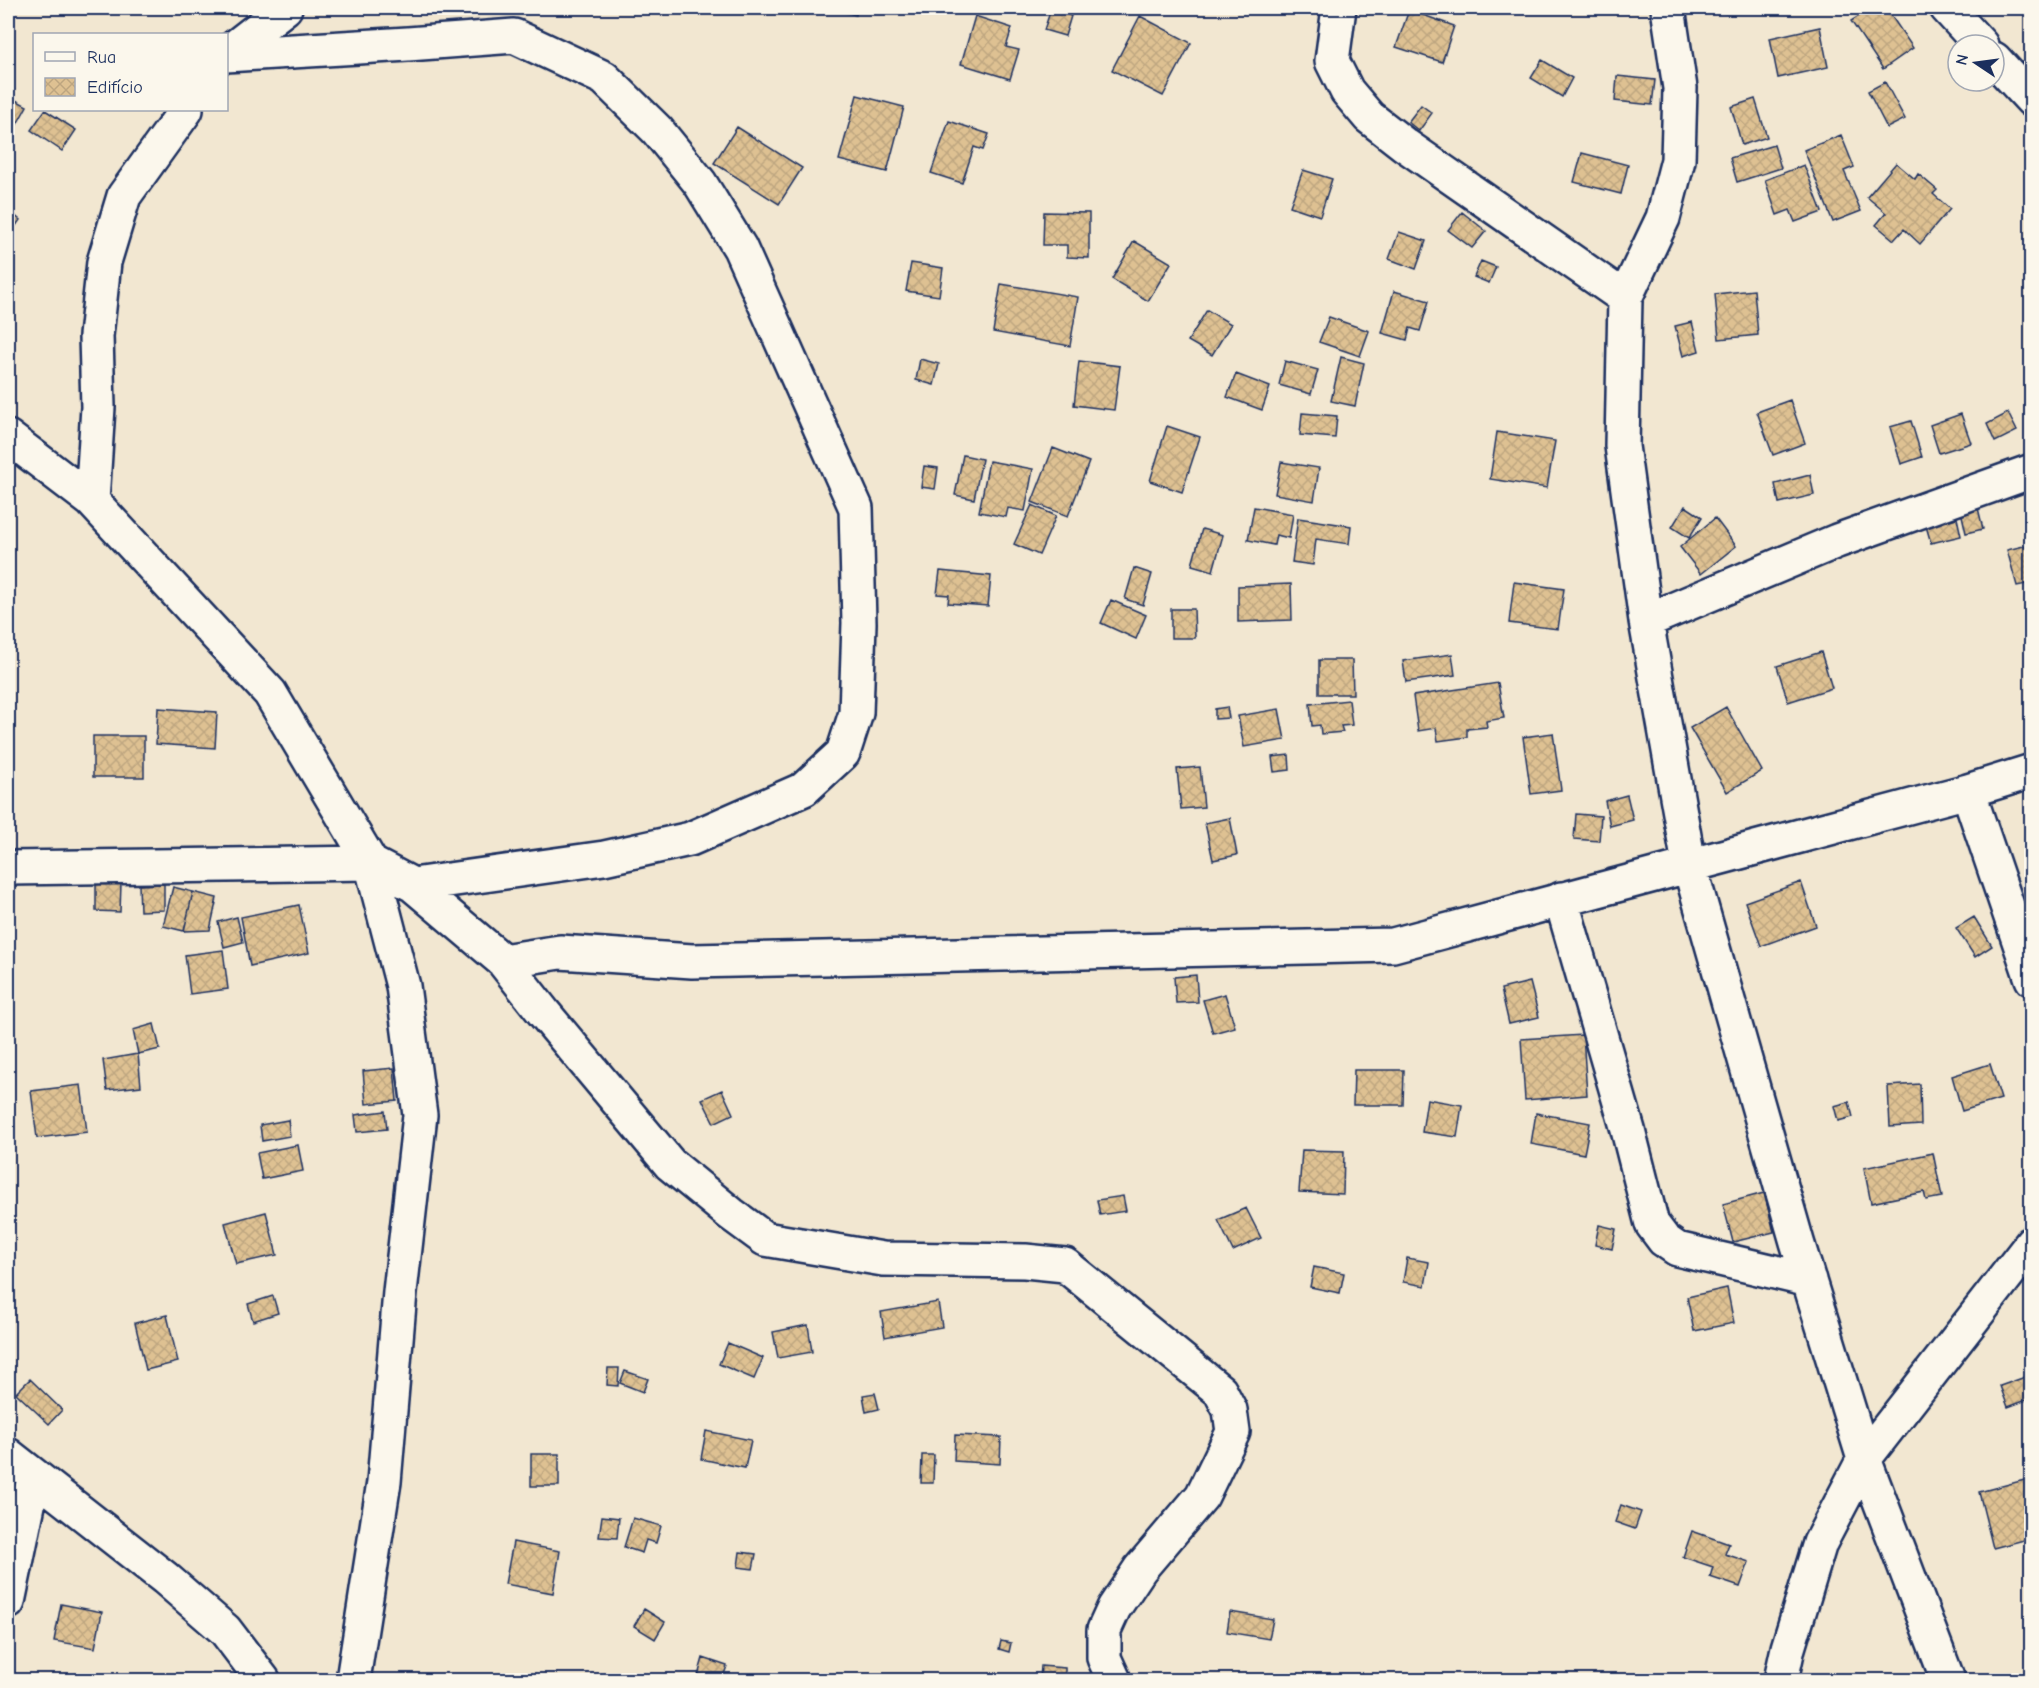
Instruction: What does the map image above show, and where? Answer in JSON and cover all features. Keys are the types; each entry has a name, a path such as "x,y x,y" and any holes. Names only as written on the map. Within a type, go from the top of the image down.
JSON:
{"street":[{"path":"228,52 285,8"},
{"path":"1339,8 1332,61 1347,91 1369,117 1405,145 1625,298"},
{"path":"1668,8 1680,88 1678,160 1663,218 1625,298 1622,447 1646,621 1689,864 1809,1280 1864,1459 1947,1680"},
{"path":"1947,8 1970,33"},
{"path":"228,54 514,36 604,78 657,130 700,183 740,248 855,508 859,623 856,713 843,753 804,789 690,839 604,858 413,885"},
{"path":"2006,72 2031,100"},
{"path":"92,501 98,407 96,336 104,262 124,196 185,111"},
{"path":"8,437 92,501 270,693 371,863 403,986 420,1114 400,1292 384,1482 353,1680"},
{"path":"1646,621 1837,541 2031,471"},
{"path":"503,961 560,952 692,962 1393,945 1968,791 2031,771"},
{"path":"1968,791 2031,979"},
{"path":"8,868 371,863 413,885 503,961 544,1014 670,1164 765,1239 883,1259 1025,1261 1065,1265 1220,1391 1230,1410 1233,1432 1202,1496 1140,1569 1114,1608 1104,1630 1104,1658 1114,1680"},
{"path":"1561,899 1628,1130 1652,1224 1664,1240 1677,1249 1809,1280"},
{"path":"1781,1680 1788,1648 1820,1543 1864,1459 2031,1243"},
{"path":"8,1455 165,1578 225,1630 263,1680"},
{"path":"8,1602 34,1476"}],"building":[{"path":"828,8 858,8 856,15"},
{"path":"1725,8 1777,8 1777,11 1725,13"},
{"path":"1872,8 1886,8 1913,48 1883,69 1851,21"},
{"path":"1051,9 1071,16 1065,36 1044,30"},
{"path":"1409,10 1454,26 1442,62 1396,47"},
{"path":"975,16 1012,28 1006,47 1019,50 1010,79 961,64"},
{"path":"1140,16 1191,43 1163,96 1112,70"},
{"path":"1820,27 1828,67 1778,78 1770,38"},
{"path":"1542,60 1572,78 1562,97 1531,78"},
{"path":"1617,76 1655,80 1652,105 1615,101"},
{"path":"1885,82 1905,119 1887,128 1868,91"},
{"path":"857,95 904,107 887,172 839,160"},
{"path":"8,96 27,106 11,135 8,133"},
{"path":"1755,99 1767,137 1742,145 1731,107"},
{"path":"1421,105 1432,113 1419,131 1408,122"},
{"path":"47,111 76,130 62,151 31,130"},
{"path":"949,121 989,134 983,150 974,147 962,183 931,173"},
{"path":"737,127 802,168 779,204 714,163"},
{"path":"1841,135 1854,167 1844,171 1861,211 1833,222 1804,150"},
{"path":"1774,145 1781,168 1737,182 1730,158"},
{"path":"1582,153 1628,165 1621,194 1574,182"},
{"path":"1896,163 1915,179 1918,174 1937,190 1933,194 1950,209 1920,244 1904,229 1894,240 1876,225 1886,213 1867,197"},
{"path":"1804,165 1822,212 1795,222 1790,210 1777,215 1765,180"},
{"path":"1303,170 1332,179 1320,216 1290,206"},
{"path":"8,210 20,220 8,237"},
{"path":"1044,212 1089,213 1089,258 1067,257 1067,245 1043,245"},
{"path":"1462,212 1486,231 1472,248 1448,230"},
{"path":"1399,232 1426,241 1416,269 1389,259"},
{"path":"1134,241 1171,263 1148,301 1112,279"},
{"path":"1481,261 1496,267 1489,283 1474,277"},
{"path":"911,263 943,268 939,296 906,291"},
{"path":"1001,284 1078,297 1070,346 993,332"},
{"path":"1754,290 1758,335 1719,339 1715,294"},
{"path":"1394,291 1429,301 1420,331 1410,328 1407,340 1382,333"},
{"path":"1207,310 1231,324 1212,355 1188,341"},
{"path":"1329,317 1369,331 1360,356 1319,342"},
{"path":"1692,322 1699,351 1683,356 1675,326"},
{"path":"1341,357 1364,363 1355,406 1331,401"},
{"path":"920,359 939,364 934,385 916,380"},
{"path":"1079,361 1120,366 1114,410 1074,405"},
{"path":"1285,361 1318,370 1311,394 1279,385"},
{"path":"1236,374 1270,387 1262,410 1227,397"},
{"path":"1790,400 1805,443 1773,455 1757,412"},
{"path":"1302,413 1337,416 1335,438 1300,435"},
{"path":"2008,413 2017,431 1995,442 1987,424"},
{"path":"1961,414 1971,443 1939,453 1930,425"},
{"path":"1911,421 1922,457 1901,464 1890,427"},
{"path":"1167,426 1200,437 1182,492 1150,481"},
{"path":"1497,432 1555,441 1547,488 1490,479"},
{"path":"1053,448 1089,462 1068,516 1032,502"},
{"path":"963,455 982,459 974,499 955,495"},
{"path":"989,461 1033,469 1025,511 1008,508 1006,517 979,512"},
{"path":"1281,462 1319,468 1314,501 1275,494"},
{"path":"924,466 938,468 935,489 921,487"},
{"path":"1810,475 1814,495 1779,503 1775,484"},
{"path":"1032,505 1056,516 1039,555 1014,544"},
{"path":"1685,506 1702,517 1689,538 1672,527"},
{"path":"1254,507 1293,514 1289,538 1276,535 1274,545 1248,540"},
{"path":"1978,508 1983,529 1966,533 1961,511"},
{"path":"1298,518 1351,526 1349,544 1316,539 1313,565 1292,562"},
{"path":"1715,518 1736,546 1701,574 1680,547"},
{"path":"1957,518 1961,536 1931,543 1926,526"},
{"path":"1202,529 1223,535 1213,571 1192,565"},
{"path":"2032,544 2032,583 2017,586 2007,550"},
{"path":"1134,568 1152,574 1143,605 1125,599"},
{"path":"940,571 991,576 988,606 948,603 949,595 937,594"},
{"path":"1514,582 1564,589 1558,629 1509,623"},
{"path":"1291,584 1292,620 1238,622 1238,586"},
{"path":"1111,600 1146,615 1136,639 1101,623"},
{"path":"1171,609 1194,609 1195,638 1171,638"},
{"path":"1821,652 1832,688 1788,702 1777,666"},
{"path":"1452,654 1455,675 1406,682 1403,661"},
{"path":"1319,660 1352,660 1353,694 1319,694"},
{"path":"1498,683 1504,718 1486,721 1487,727 1467,729 1467,737 1438,741 1436,728 1418,731 1413,696"},
{"path":"1349,700 1352,725 1341,726 1343,732 1321,734 1320,725 1312,726 1310,704"},
{"path":"1227,707 1229,718 1215,719 1215,709"},
{"path":"1726,707 1762,771 1727,792 1690,728"},
{"path":"158,708 217,712 215,748 156,744"},
{"path":"1279,709 1285,740 1244,747 1238,716"},
{"path":"1553,733 1561,790 1531,794 1523,737"},
{"path":"93,736 144,736 144,777 93,777"},
{"path":"1289,755 1290,770 1274,772 1272,757"},
{"path":"1200,767 1204,807 1181,809 1177,769"},
{"path":"1627,795 1633,820 1610,826 1605,801"},
{"path":"1576,814 1601,816 1599,841 1574,839"},
{"path":"1230,818 1237,855 1213,860 1205,823"},
{"path":"96,882 121,883 120,912 96,911"},
{"path":"1801,882 1816,926 1761,946 1745,902"},
{"path":"164,884 164,910 140,911 139,885"},
{"path":"173,887 193,892 184,931 163,926"},
{"path":"193,892 217,898 210,930 184,931"},
{"path":"299,905 309,953 250,966 241,917"},
{"path":"237,917 243,942 224,947 218,922"},
{"path":"1974,917 1992,946 1975,957 1956,928"},
{"path":"223,950 228,989 190,994 185,955"},
{"path":"1196,975 1198,1002 1176,1003 1174,977"},
{"path":"1530,982 1539,1017 1509,1024 1501,989"},
{"path":"1225,994 1235,1027 1213,1033 1203,1000"},
{"path":"154,1024 160,1049 138,1054 133,1030"},
{"path":"1583,1035 1587,1095 1525,1100 1521,1039"},
{"path":"138,1054 141,1086 107,1090 103,1060"},
{"path":"1990,1064 2001,1099 1962,1111 1952,1076"},
{"path":"394,1068 397,1101 366,1104 363,1071"},
{"path":"1354,1070 1404,1070 1403,1105 1353,1105"},
{"path":"1920,1084 1921,1125 1890,1127 1888,1086"},
{"path":"81,1085 87,1132 37,1138 31,1091"},
{"path":"722,1090 733,1114 714,1123 702,1099"},
{"path":"1427,1099 1462,1105 1457,1137 1422,1132"},
{"path":"1849,1102 1853,1117 1838,1121 1834,1106"},
{"path":"385,1111 387,1129 357,1132 355,1115"},
{"path":"1536,1113 1590,1123 1584,1154 1531,1144"},
{"path":"288,1120 290,1136 262,1141 260,1125"},
{"path":"298,1145 303,1171 262,1179 257,1153"},
{"path":"1302,1150 1344,1151 1343,1194 1299,1192"},
{"path":"1933,1153 1942,1197 1926,1200 1924,1192 1871,1203 1864,1168"},
{"path":"1764,1193 1774,1232 1733,1242 1723,1204"},
{"path":"1123,1196 1126,1211 1100,1215 1097,1200"},
{"path":"1246,1208 1261,1238 1233,1251 1218,1220"},
{"path":"266,1212 277,1255 236,1264 225,1223"},
{"path":"1599,1225 1616,1229 1612,1249 1595,1245"},
{"path":"1407,1258 1429,1262 1425,1286 1403,1282"},
{"path":"1314,1267 1344,1273 1340,1293 1310,1287"},
{"path":"1727,1288 1734,1323 1694,1331 1687,1297"},
{"path":"273,1296 278,1313 253,1321 248,1304"},
{"path":"938,1302 942,1327 885,1337 881,1312"},
{"path":"167,1315 178,1362 146,1370 135,1323"},
{"path":"808,1325 812,1352 778,1358 773,1332"},
{"path":"728,1343 763,1358 754,1379 719,1364"},
{"path":"608,1368 619,1368 618,1386 607,1385"},
{"path":"625,1371 648,1379 643,1392 620,1383"},
{"path":"2028,1376 2032,1385 2032,1398 2008,1407 2000,1386"},
{"path":"30,1379 62,1410 49,1424 16,1393"},
{"path":"875,1393 879,1409 866,1412 863,1395"},
{"path":"706,1431 751,1440 745,1468 701,1459"},
{"path":"955,1435 1001,1437 1000,1464 954,1461"},
{"path":"531,1454 559,1454 559,1486 531,1486"},
{"path":"922,1455 934,1455 933,1483 921,1483"},
{"path":"2032,1478 2032,1538 1993,1548 1979,1492"},
{"path":"1621,1505 1641,1512 1635,1529 1615,1522"},
{"path":"602,1516 619,1518 617,1538 599,1537"},
{"path":"633,1518 661,1526 656,1543 646,1540 642,1553 624,1547"},
{"path":"1692,1531 1729,1544 1725,1554 1749,1562 1740,1587 1710,1577 1713,1567 1683,1557"},
{"path":"513,1542 560,1551 553,1593 505,1584"},
{"path":"740,1552 756,1554 753,1569 738,1567"},
{"path":"61,1604 102,1612 95,1648 54,1641"},
{"path":"644,1609 665,1622 655,1639 634,1626"},
{"path":"1230,1612 1273,1619 1269,1639 1227,1632"},
{"path":"1001,1641 1011,1643 1009,1652 999,1649"},
{"path":"703,1658 727,1666 722,1680 698,1676"},
{"path":"1041,1666 1065,1668 1065,1680 1040,1679"}]}
